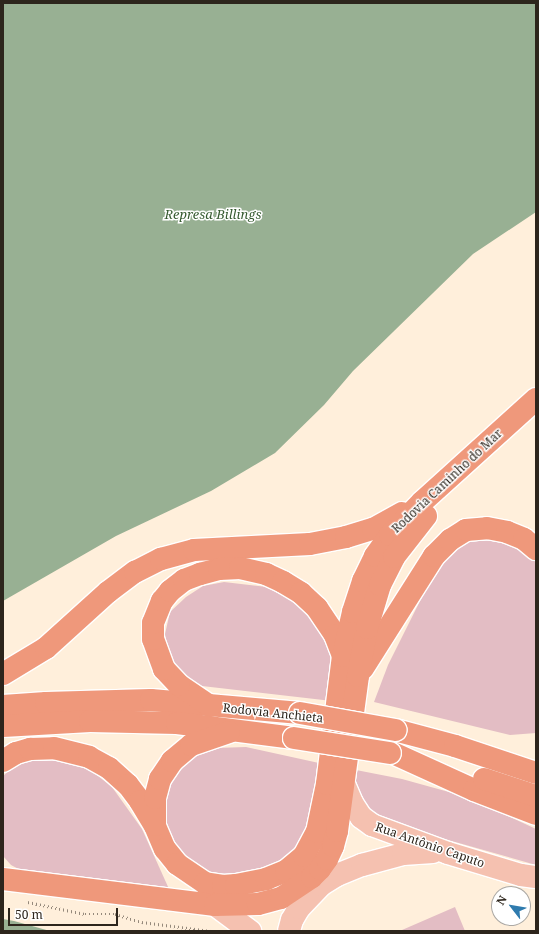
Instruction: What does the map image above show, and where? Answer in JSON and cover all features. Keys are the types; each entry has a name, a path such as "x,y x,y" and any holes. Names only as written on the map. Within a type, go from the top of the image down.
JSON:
{"highway":[{"name":"Rodovia Caminho do Mar","path":"155,826 165,849 177,864 205,883 213,885 236,885 266,879 286,871 304,856 317,832 325,791 343,656 353,612 363,581 375,556 390,535 422,502 536,399"},
{"name":"Rodovia Caminho do Mar","path":"12,883 215,905 258,904 281,898 312,877 320,869 333,846 344,784 358,676 367,628 380,585 394,557 438,502 536,416"},
{"path":"3,674 46,648 108,592 135,572 161,559 194,550 310,544 346,537 373,529 422,502"},
{"path":"358,676 386,634 430,561 450,540 466,530 487,528 507,532 524,539 536,548"},
{"path":"210,706 179,685 164,669 153,639 153,623 162,601 170,591 184,580 219,569 240,568 266,574 283,582 301,593 317,608 335,635 343,656"},
{"name":"Rodovia Anchieta","path":"3,706 46,703 151,700 300,713 395,730 455,746 536,773"},
{"name":"Rodovia Anchieta","path":"3,726 90,722 177,723 235,730 392,753 460,772 536,796"},
{"path":"155,826 154,798 160,779 172,761 191,745 235,730"},
{"path":"3,762 16,753 30,749 43,748 69,751 89,757 109,768 128,785 155,826"},
{"path":"392,753 474,790 536,814"},
{"path":"494,759 536,757"}],"main road":[{"name":"Rua Antônio Caputo","path":"344,784 352,803 361,817 372,825 448,853 521,875 536,877"},
{"path":"290,931 292,920 299,908 321,885 337,875 362,865 403,854 448,853"},
{"path":"215,905 250,931"}],"path":[{"path":"12,883 85,914 115,914 142,922 210,931"}],"shaded area":[{"path":"491,535 521,543 536,562 536,733 510,735 374,702 388,665 432,577 451,548 468,539"},
{"path":"224,582 267,587 285,595 304,608 334,652 332,701 202,686 190,682 170,662 165,634 170,612 186,597 203,586"},
{"path":"246,747 319,763 305,841 291,856 272,866 248,875 223,875 197,869 184,858 167,836 162,791 180,766 199,754 216,748"},
{"path":"59,759 88,768 112,787 142,829 169,889 28,874 11,865 3,856 3,776 13,767 30,760"},
{"path":"356,770 402,779 467,797 536,829 536,865 388,823 370,811 362,799 356,782"},
{"path":"455,907 465,931 402,931 402,930"}],"water":[{"name":"Represa Billings","path":"3,3 536,3 536,212 473,254 353,371 324,405 275,453 211,491 116,536 3,601"},
{"path":"3,919 14,921 50,931 3,931"}]}
